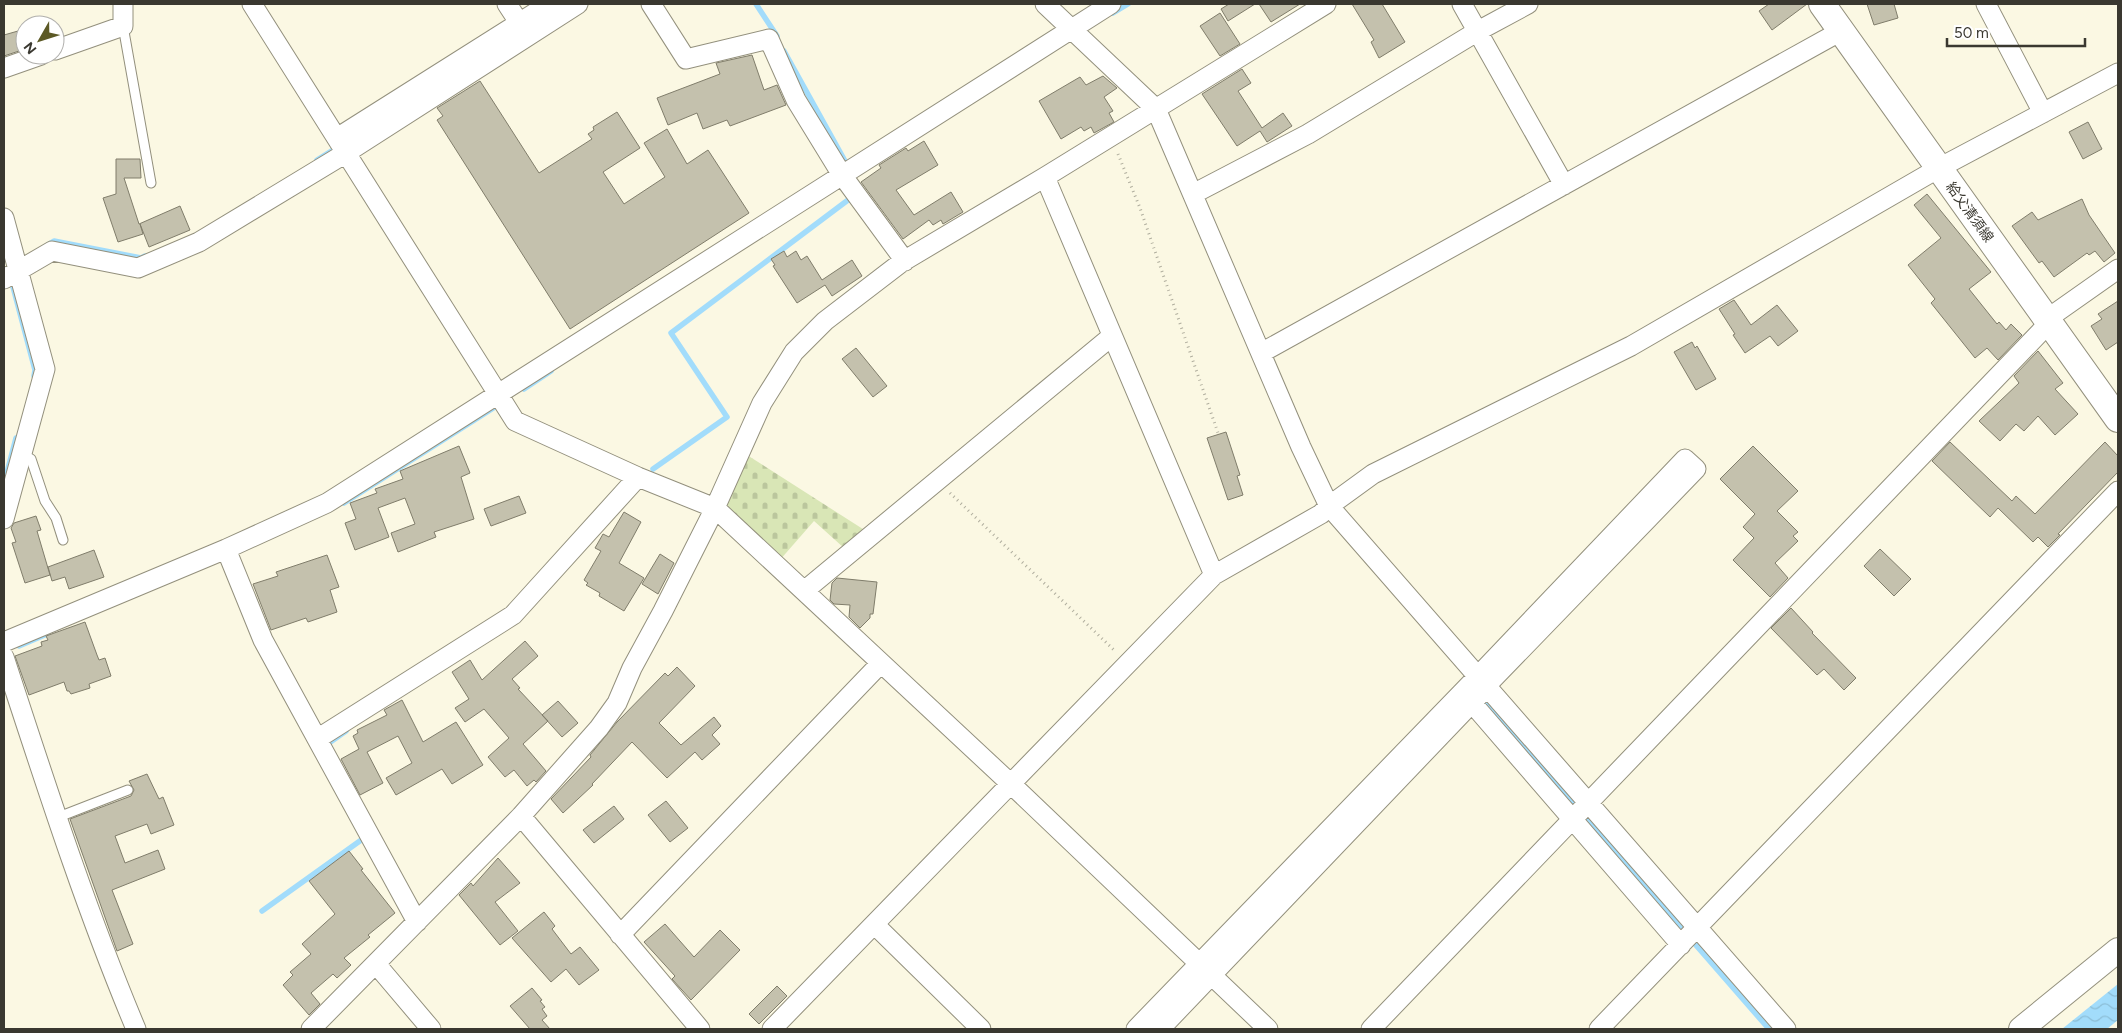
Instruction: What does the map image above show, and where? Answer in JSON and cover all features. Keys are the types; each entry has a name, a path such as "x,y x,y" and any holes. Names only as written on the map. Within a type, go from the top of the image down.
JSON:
{"main road":[{"name":"給父清須線","path":"1822,4 2118,419"}],"street":[{"path":"65,46 123,26 122,4"},
{"path":"252,4 515,421 638,477 715,508 1011,784 1268,1029"},
{"path":"507,4 524,29"},
{"path":"524,29 549,4"},
{"path":"10,267 52,251 138,268 199,242 341,145 524,29 578,4"},
{"path":"651,4 686,59 769,38 796,100 842,175 905,260"},
{"path":"1045,4 1070,30 1156,109 1301,447 1329,506 1580,811 1689,937 1786,1029"},
{"path":"4,642 226,549 327,503 1111,4"},
{"path":"311,1029 521,816 599,728 617,703 632,668 715,508 762,403 794,352 825,321 905,260 1045,177 1326,4"},
{"path":"1462,4 1564,185"},
{"path":"1193,194 1308,134 1478,31 1528,4"},
{"path":"1986,4 2043,113"},
{"path":"1262,354 1841,31"},
{"path":"772,1029 1214,575 1321,514 1373,474 1632,346 1939,168 2118,73"},
{"path":"1045,177 1214,575"},
{"path":"4,218 10,267 45,369 4,519"},
{"path":"1371,1029 2048,321 2118,269"},
{"path":"804,591 1112,336"},
{"path":"1136,1029 1205,970 1480,691 1696,469 1685,459 1480,691 1205,970 1160,1029"},
{"path":"317,739 513,615 638,477"},
{"path":"1599,1029 2118,492"},
{"path":"226,549 263,640 417,922"},
{"path":"4,657 56,818 113,974 136,1029"},
{"path":"620,935 881,663"},
{"path":"521,816 700,1029"},
{"path":"874,926 981,1029"},
{"path":"2021,1029 2118,950"},
{"path":"376,964 431,1029"}],"lane":[{"path":"123,26 151,183"},
{"path":"22,454 31,459 45,501 56,518 63,540"},
{"path":"56,818 128,790"}],"path":[{"path":"1111,136 1140,208 1218,433"},
{"path":"937,481 1128,663"}],"green space":[{"path":"747,455 866,531 844,548 814,521 779,561 725,505"}],"water":[{"path":"2118,984 2118,1020 2107,1029 2062,1029"}],"building":[{"path":"1229,4 1255,4 1228,21 1221,9"},
{"path":"1259,4 1300,4 1271,22"},
{"path":"1352,4 1382,4 1405,42 1379,58 1371,42 1374,40"},
{"path":"1769,4 1807,4 1772,30 1759,11"},
{"path":"1867,4 1894,4 1898,18 1874,25"},
{"path":"1220,13 1240,44 1220,56 1200,26"},
{"path":"15,32 15,52 4,56 4,35"},
{"path":"752,55 764,90 777,85 786,105 730,126 727,120 703,129 697,113 668,125 657,98 720,74 716,63"},
{"path":"1242,69 1251,83 1238,91 1262,128 1283,113 1292,126 1267,142 1260,131 1237,146 1202,94"},
{"path":"1103,76 1117,88 1104,97 1113,111 1109,113 1114,122 1094,133 1091,127 1084,131 1081,127 1061,139 1039,101 1080,77 1086,85"},
{"path":"480,81 539,173 592,139 588,134 594,130 593,127 617,112 640,148 603,172 624,204 665,177 644,143 667,129 687,164 708,150 749,213 570,329 437,120 443,116 437,108"},
{"path":"2088,122 2102,149 2083,159 2069,132"},
{"path":"924,141 938,165 896,190 914,215 951,192 963,212 943,224 941,220 933,225 929,220 903,239 861,182 881,168 879,165 906,148 908,151"},
{"path":"116,159 140,159 141,178 124,178 139,224 180,206 190,230 149,247 140,224 143,234 118,242 103,198 116,194"},
{"path":"1927,194 1991,272 1969,289 1997,324 1999,322 2006,330 2011,324 2022,335 1998,360 1987,348 1975,358 1931,303 1935,299 1908,265 1941,238 1914,205"},
{"path":"2082,199 2089,215 2115,253 2104,262 2095,251 2089,255 2087,253 2054,277 2042,261 2039,263 2012,226 2032,212 2038,220"},
{"path":"784,251 787,257 796,251 801,260 807,256 822,280 852,260 862,276 832,296 825,285 797,303 773,266 775,265 771,259"},
{"path":"1734,300 1751,325 1777,305 1798,331 1778,346 1770,336 1745,353 1719,309"},
{"path":"2118,301 2118,342 2106,350 2091,326 2102,319 2098,314"},
{"path":"1692,342 1695,348 1697,346 1716,379 1696,390 1674,352"},
{"path":"856,348 887,386 873,397 842,359"},
{"path":"2038,351 2063,383 2055,389 2078,414 2055,435 2038,416 2024,431 2016,424 2000,441 1979,421 2019,383 2014,376"},
{"path":"1226,432 1240,475 1237,476 1243,495 1228,500 1207,438"},
{"path":"1950,442 2012,501 2016,496 2035,514 2105,442 2118,456 2118,472 2058,534 2060,535 2048,547 2038,537 2033,542 1998,508 1990,517 1932,461"},
{"path":"459,446 470,473 461,477 474,519 434,532 436,537 398,552 391,533 415,524 405,498 378,508 389,537 355,550 345,523 356,519 350,503 377,493 375,489 403,479 400,471"},
{"path":"1753,446 1798,491 1777,511 1798,532 1793,536 1798,541 1775,563 1788,578 1770,597 1733,560 1754,538 1743,527 1755,514 1720,479"},
{"path":"519,496 526,513 491,526 484,509"},
{"path":"624,512 641,522 619,563 644,578 624,611 599,596 600,593 586,585 588,583 584,580 601,551 595,548 603,534 609,537"},
{"path":"36,516 41,530 37,531 50,575 25,583 12,543 16,542 11,528 14,523"},
{"path":"1880,549 1911,579 1894,596 1864,566"},
{"path":"94,550 104,577 69,589 65,577 52,581 48,567"},
{"path":"660,554 674,563 658,594 642,584"},
{"path":"327,555 339,587 330,590 337,612 308,622 306,618 271,630 253,584 278,576 276,572"},
{"path":"837,578 877,582 873,614 870,614 870,618 860,628 849,617 850,605 834,604 830,600 832,583"},
{"path":"1791,608 1812,633 1856,678 1844,690 1824,669 1817,675 1771,628"},
{"path":"85,622 99,660 105,658 111,676 89,684 90,688 71,694 67,691 64,682 29,695 15,656 42,646 41,642 48,640 46,636"},
{"path":"525,641 538,656 512,679 520,688 518,689 548,721 523,744 546,771 536,782 534,780 527,786 514,770 505,777 488,757 509,738 484,709 465,722 455,708 469,699 452,672 470,660 482,680"},
{"path":"677,667 695,686 659,723 681,745 714,717 721,726 712,735 720,744 702,760 695,752 667,778 632,742 593,785 563,813 551,799 591,757 590,755 617,722 665,673 668,676"},
{"path":"402,700 423,742 456,722 483,765 452,784 442,769 396,795 386,778 412,763 398,736 367,752 383,783 360,795 341,759 359,749 353,736 358,733 357,730 387,715 384,710"},
{"path":"558,701 578,723 562,737 542,715"},
{"path":"147,774 159,799 163,797 174,825 151,834 147,824 115,836 125,863 158,850 165,869 112,890 133,944 117,951 70,819 131,796 134,790 129,781"},
{"path":"666,801 688,828 670,842 648,815"},
{"path":"614,806 624,819 594,843 583,830"},
{"path":"349,851 363,869 361,870 395,913 344,958 351,965 337,978 333,974 311,993 320,1004 309,1015 283,985 293,975 290,972 311,954 302,944 335,914 309,881"},
{"path":"498,858 520,883 495,902 518,931 500,945 459,895 471,883 473,886"},
{"path":"544,912 555,926 552,929 571,954 580,947 599,970 579,985 566,969 551,982 512,938"},
{"path":"665,924 694,957 720,930 740,950 691,1000 672,979 675,976 644,942"},
{"path":"777,986 787,996 759,1024 749,1014"},
{"path":"532,988 542,1000 540,1001 545,1007 542,1009 547,1016 542,1020 550,1029 530,1029 510,1006"}],"waterway":[{"path":"756,4 777,36"},
{"path":"1113,13 1128,4"},
{"path":"784,51 845,161"},
{"path":"317,160 333,150"},
{"path":"653,469 727,417 671,333 852,197"},
{"path":"46,246 54,241 141,258 145,256"},
{"path":"12,283 35,370 34,376"},
{"path":"524,389 551,371"},
{"path":"344,503 495,407"},
{"path":"4,484 16,438"},
{"path":"19,646 47,634"},
{"path":"1480,697 1769,1029"},
{"path":"329,743 346,731"},
{"path":"262,911 364,838 362,835"}]}
